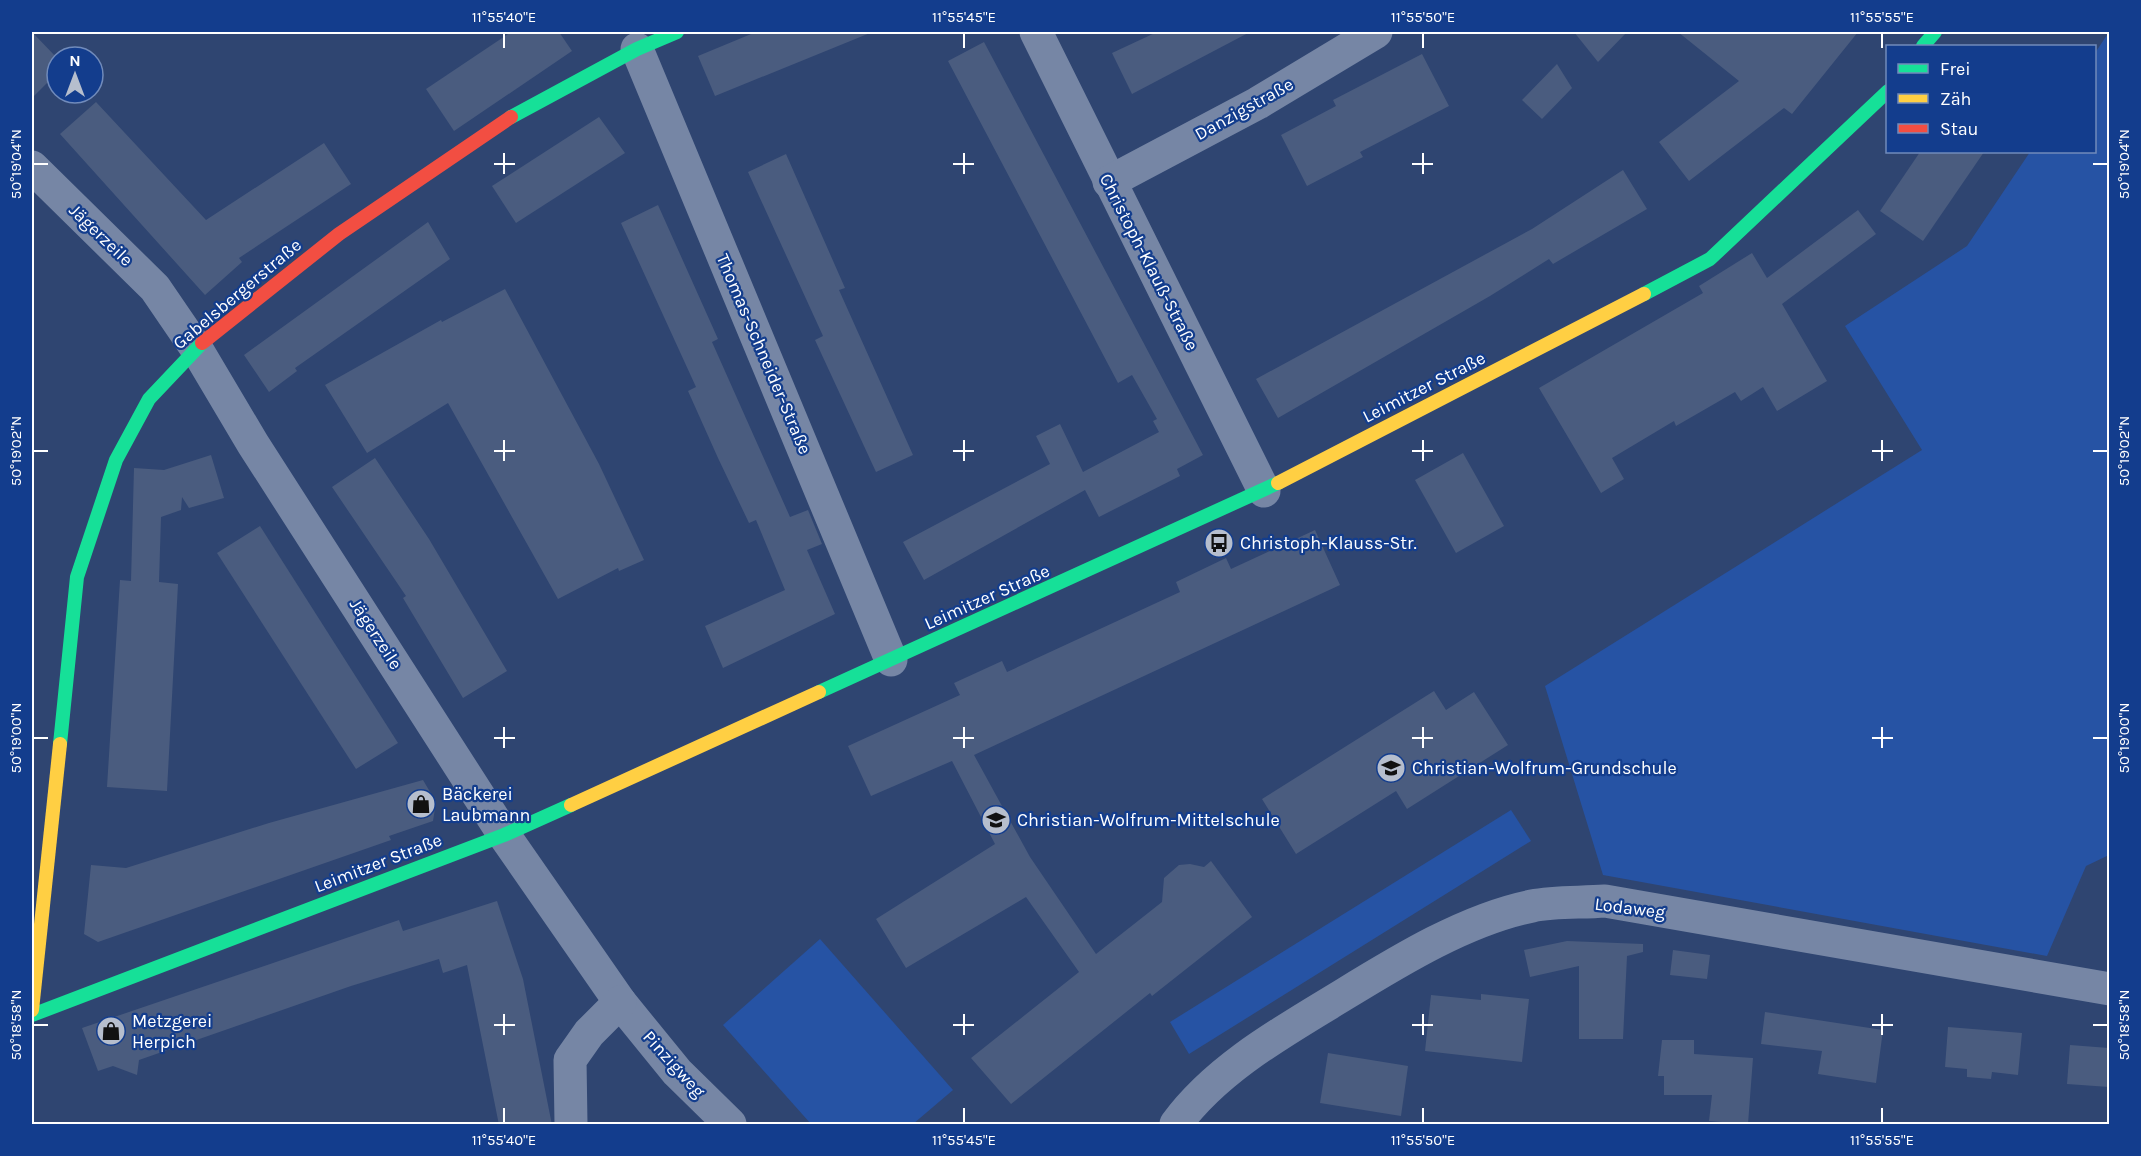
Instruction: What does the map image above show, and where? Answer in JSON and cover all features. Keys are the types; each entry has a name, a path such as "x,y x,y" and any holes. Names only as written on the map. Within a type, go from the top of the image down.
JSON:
{"street":[{"name":"Gabelsbergerstraße","path":"32,1010 77,577 116,460 149,399 196,348 339,234 507,119 636,49 677,32"},
{"name":"Christoph-Klauß-Straße","path":"1036,32 1264,491"},
{"name":"Danzigstraße","path":"1109,182 1258,103 1376,32"},
{"path":"1924,45 1935,32"},
{"name":"Thomas-Schneider-Straße","path":"636,49 891,660"},
{"name":"Leimitzer Straße","path":"32,1015 504,835 1264,491 1710,259 1886,92"},
{"name":"Jägerzeile","path":"32,167 155,288 196,348 253,444 504,835 620,1002"},
{"name":"Lodaweg","path":"1176,1125 1191,1104 1276,1035 1394,964 1468,927 1533,905 1605,901 2109,989"},
{"path":"571,1125 570,1060 589,1032 620,1002"},
{"name":"Pinzigweg","path":"620,1002 676,1072 730,1125"}],"shaded area":[{"path":"2109,32 2109,855 2086,866 2047,956 1603,875 1545,686 1922,450 1845,326 1967,246 2029,153 2096,153 2096,52"},
{"path":"1511,810 1531,841 1189,1054 1170,1022"},
{"path":"820,939 953,1090 913,1124 811,1124 723,1025"}],"building":[{"path":"32,32 45,46 45,85 32,98"},
{"path":"511,32 559,32 572,51 454,131 426,89"},
{"path":"756,32 870,33 715,96 698,56"},
{"path":"1157,32 1250,32 1132,94 1112,53"},
{"path":"1574,32 1627,32 1598,62"},
{"path":"1678,32 1858,32 1792,114 1784,108 1689,181 1659,142 1739,81"},
{"path":"984,42 1203,455 1177,469 1180,476 1099,517 1085,490 924,580 903,542 1050,464 1036,436 1060,424 1083,472 1159,432 1153,421 1157,419 1132,375 1118,383 948,61"},
{"path":"1422,54 1449,106 1360,152 1363,157 1307,186 1281,135 1336,106 1333,100"},
{"path":"1557,64 1572,88 1542,119 1522,100"},
{"path":"93,105 99,105 206,220 324,143 351,184 239,258 242,262 205,295 60,134"},
{"path":"599,117 625,153 516,223 492,186"},
{"path":"1919,153 1983,153 1923,241 1880,211"},
{"path":"786,154 845,288 839,290 913,455 876,472 815,340 823,336 748,172"},
{"path":"1623,170 1647,209 1553,264 1549,259 1490,296 1278,418 1256,379 1532,229"},
{"path":"658,205 718,339 712,342 790,517 808,510 822,544 807,550 835,614 723,668 705,626 785,590 756,520 749,523 688,391 696,387 621,223"},
{"path":"1858,210 1876,234 1782,304 1827,381 1777,411 1763,387 1741,401 1735,392 1676,426 1674,421 1612,458 1624,479 1601,493 1539,388 1703,293 1699,286 1752,253 1767,278"},
{"path":"428,222 450,259 295,368 297,371 269,392 244,355"},
{"path":"505,289 599,464 644,560 619,571 618,568 558,599 448,403 367,453 325,385 441,320 442,322"},
{"path":"1463,453 1504,526 1456,553 1415,480"},
{"path":"211,455 224,498 189,508 182,497 181,510 161,517 159,582 178,584 167,791 107,787 120,580 131,581 134,468 164,470"},
{"path":"375,458 429,539 507,671 463,698 403,598 406,596 332,487"},
{"path":"260,526 398,743 356,769 217,553"},
{"name":"Christian-Wolfrum-Mittelschule","path":"1315,530 1340,585 974,755 1030,857 1096,954 1162,902 1164,878 1179,865 1190,864 1204,867 1211,861 1252,917 1152,996 1150,993 1011,1104 971,1058 1079,972 1026,897 906,968 876,919 995,844 952,761 871,796 848,746 960,695 954,683 1002,661 1007,672 1180,592 1176,582 1226,558 1231,569"},
{"name":"Christian-Wolfrum-Grundschule","path":"1434,691 1446,710 1474,692 1508,745 1407,809 1396,791 1296,854 1262,799"},
{"path":"423,780 436,802 433,821 389,836 391,840 98,942 84,934 91,865 126,868 269,823"},
{"path":"497,901 523,979 552,1125 499,1125 467,965 443,973 439,959 351,986 139,1060 137,1075 113,1066 98,1071 82,1028 399,920 403,931"},
{"path":"1567,941 1643,944 1643,952 1627,956 1623,1039 1579,1039 1579,966 1530,977 1524,950"},
{"path":"1673,950 1710,955 1707,979 1670,975"},
{"path":"1481,994 1529,999 1522,1062 1425,1051 1431,995 1481,1000"},
{"path":"1765,1012 1883,1030 1876,1083 1818,1074 1822,1051 1761,1044"},
{"path":"1948,1027 2022,1033 2018,1075 1992,1072 1991,1079 1967,1077 1967,1069 1945,1067"},
{"path":"1662,1040 1694,1040 1694,1054 1753,1058 1748,1124 1709,1121 1712,1095 1664,1095 1664,1076 1658,1076"},
{"path":"2070,1045 2109,1048 2109,1087 2067,1084"},
{"path":"1328,1053 1408,1066 1401,1116 1320,1103"}],"traffic: fast":[{"path":"511,117 637,49 677,32"},
{"path":"1924,45 1935,32"},
{"path":"1644,294 1710,259 1886,93"},
{"path":"60,744 77,577 116,460 149,399 202,343"},
{"path":"819,692 1278,483"},
{"path":"32,1015 504,835 571,805"}],"traffic: slow":[{"path":"1278,483 1644,294"},
{"path":"571,805 819,692"},
{"path":"32,1010 60,744"}],"traffic: jam":[{"path":"202,343 339,234 511,117"}],"place":[{"name":"Christoph-Klauss-Str.","path":"1219,543"},
{"name":"Christian-Wolfrum-Grundschule","path":"1391,768"},
{"name":"Bäckerei Laubmann","path":"421,804"},
{"name":"Christian-Wolfrum-Mittelschule","path":"996,820"},
{"name":"Metzgerei Herpich","path":"111,1031"}]}
